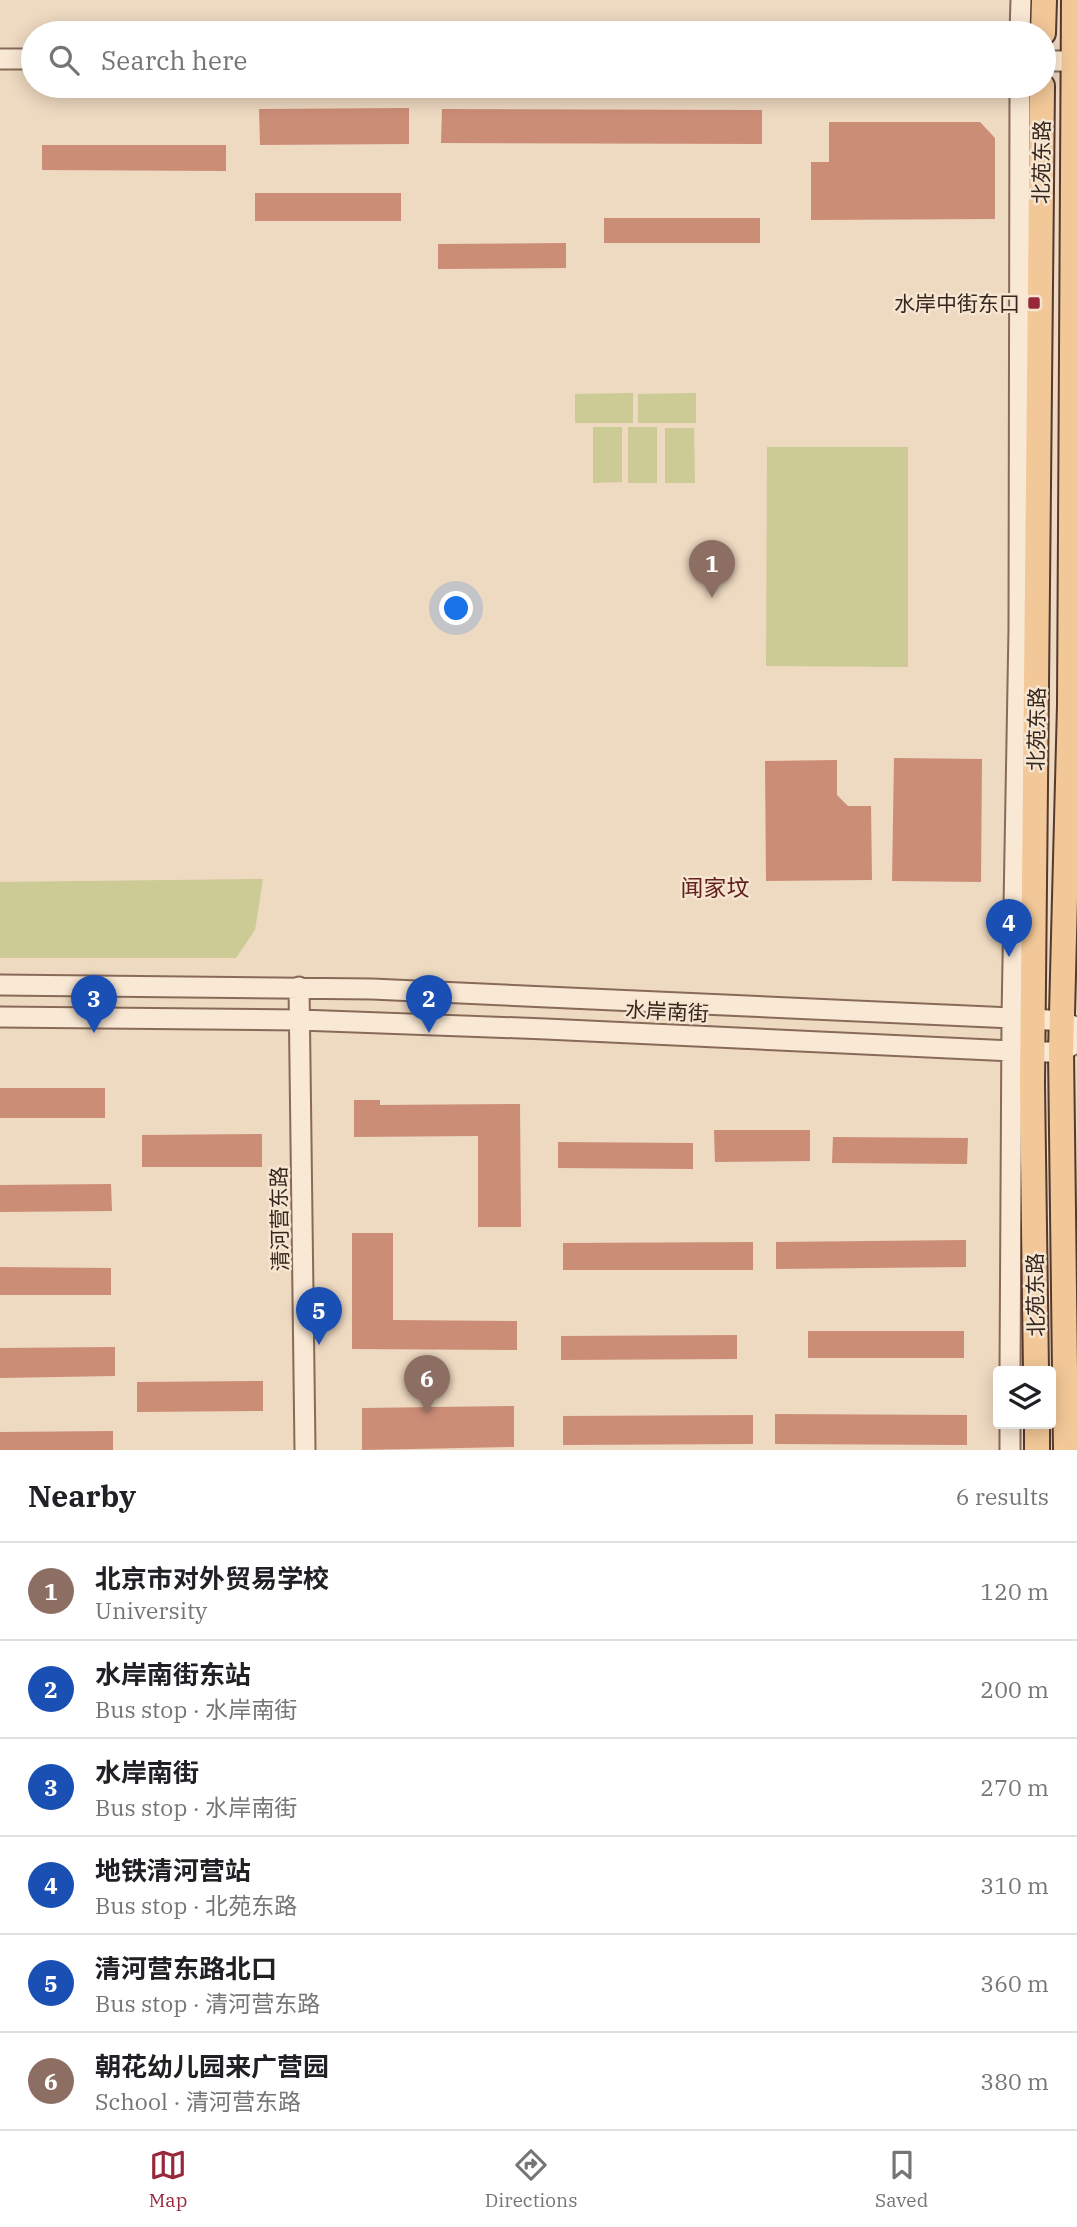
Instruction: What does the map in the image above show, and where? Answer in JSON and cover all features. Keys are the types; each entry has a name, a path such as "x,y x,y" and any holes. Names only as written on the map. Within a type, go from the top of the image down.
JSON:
{"main road":[{"path":"1043,21 1044,0"},
{"name":"北苑东路","path":"1066,1450 1070,1244 1074,0"},
{"name":"北苑东路","path":"1036,1366 1022,1051 1035,785 1042,98"},
{"path":"1016,806 1035,785"},
{"path":"1037,1429 1037,1450"}],"street":[{"path":"1020,21 1021,0"},
{"path":"0,59 21,59"},
{"path":"1056,61 1075,61"},
{"path":"1020,98 1020,615 1016,806 1023,1018"},
{"name":"水岸南街","path":"0,985 299,987 1023,1018 1069,1025"},
{"name":"清河营东路","path":"299,987 305,1450"},
{"name":"水岸南街","path":"0,1017 300,1020 546,1028 1022,1051 1069,1047"},
{"path":"1010,1366 1022,1051"},
{"path":"1010,1429 1010,1450"}],"shaded area":[{"path":"633,393 633,423 575,423 575,394"},
{"path":"696,393 696,423 638,423 638,394"},
{"path":"593,427 622,427 622,482 593,483"},
{"path":"628,427 657,427 657,483 628,483"},
{"path":"665,428 694,428 695,483 665,483"},
{"path":"767,447 908,447 908,667 766,666"},
{"path":"263,879 255,930 236,958 0,958 0,882"}],"building":[{"path":"409,108 409,144 260,145 259,109"},
{"path":"442,109 762,110 762,144 441,143"},
{"path":"829,122 980,122 995,138 995,219 811,220 811,162 829,162"},
{"path":"42,145 226,145 226,171 42,170"},
{"path":"255,193 401,193 401,221 255,221"},
{"path":"604,218 760,218 760,243 604,243"},
{"path":"566,243 566,268 438,269 438,244"},
{"path":"894,758 982,759 981,882 892,881"},
{"path":"837,760 837,795 848,806 871,806 872,880 766,881 765,761"},
{"path":"0,1088 105,1088 105,1118 0,1118"},
{"path":"354,1100 380,1100 380,1105 520,1104 521,1227 478,1227 478,1136 354,1137"},
{"path":"714,1130 810,1130 810,1161 715,1162"},
{"path":"262,1134 262,1167 142,1167 142,1135"},
{"path":"833,1137 968,1138 967,1164 832,1163"},
{"path":"558,1142 693,1143 693,1169 558,1168"},
{"path":"111,1184 112,1211 0,1212 0,1185"},
{"path":"352,1233 393,1233 393,1320 517,1321 517,1350 352,1349"},
{"path":"966,1240 966,1267 776,1269 776,1242"},
{"path":"753,1242 753,1270 563,1270 563,1243"},
{"path":"0,1267 111,1268 111,1295 0,1295"},
{"path":"808,1331 964,1331 964,1358 808,1358"},
{"path":"737,1335 737,1359 561,1360 561,1336"},
{"path":"115,1347 115,1376 0,1378 0,1348"},
{"path":"263,1381 263,1411 137,1412 137,1382"},
{"path":"514,1406 514,1447 362,1450 362,1408"},
{"path":"775,1414 967,1415 967,1445 775,1444"},
{"path":"753,1415 753,1444 563,1445 563,1416"},
{"path":"113,1431 113,1450 0,1450 0,1432"}],"place":[{"name":"水岸中街东口","path":"1034,303"},
{"name":"北京市对外贸易学校","path":"712,598"},
{"name":"地铁清河营站","path":"1009,957"},
{"name":"水岸南街","path":"94,1033"},
{"name":"水岸南街东站","path":"429,1033"},
{"name":"清河营东路北口","path":"319,1345"},
{"name":"朝花幼儿园来广营园","path":"427,1413"}],"district":[{"name":"闻家坟","path":"715,887"}]}
